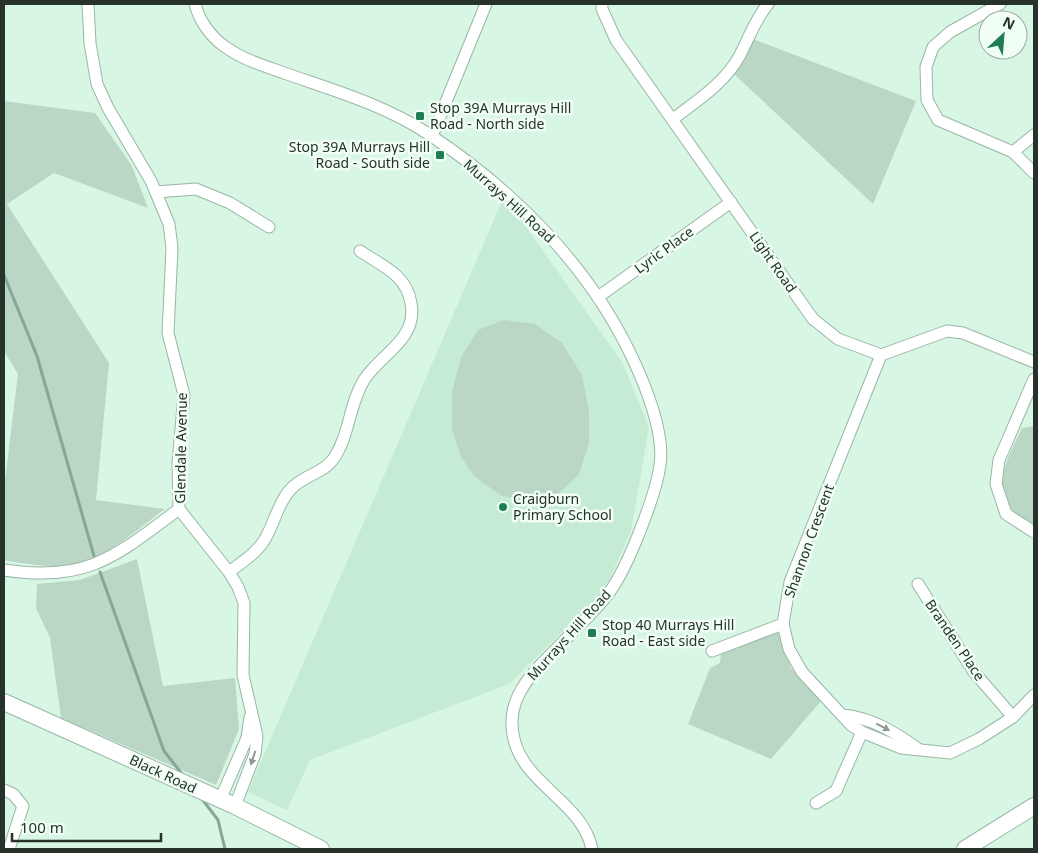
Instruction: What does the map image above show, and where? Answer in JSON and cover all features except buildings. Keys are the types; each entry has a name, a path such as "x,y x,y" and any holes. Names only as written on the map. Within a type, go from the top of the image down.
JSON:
{"main road":[{"name":"Black Road","path":"4,702 228,803 321,849"},
{"path":"965,849 1034,806"}],"street":[{"name":"Glendale Avenue","path":"88,4 90,43 98,84 108,108 156,192 170,224 172,248 168,333 184,395 178,464 179,509 229,572 238,587 244,603 243,675 257,736 255,754 228,803"},
{"name":"Murrays Hill Road","path":"195,4 206,28 222,45 244,58 372,104 432,136 530,216 582,274 598,297 631,354 653,409 660,464 644,516 620,574 609,593 525,683 515,705 512,719 516,746 522,762 583,826 592,849"},
{"path":"432,136 486,4"},
{"name":"Light Road","path":"602,4 602,9 616,40 813,319 838,340 881,355"},
{"path":"673,119 716,87 740,56 755,19 768,4"},
{"path":"999,4 950,32 933,48 926,67 927,100 938,120 1013,152 1034,173"},
{"path":"1013,152 1034,135"},
{"path":"156,192 196,189 230,203 268,227"},
{"name":"Lyric Place","path":"598,297 731,202"},
{"path":"229,572 253,554 264,540 284,499 294,486 316,473 333,459 343,441 350,412 364,380 401,342 412,316 411,304 402,279 360,251"},
{"path":"881,355 947,331 963,333 1034,362"},
{"name":"Shannon Crescent","path":"881,355 790,582 783,624 789,649 802,672 819,693 851,725 862,732 901,748 950,752 979,739 1013,717 1030,704 1034,695"},
{"path":"1034,379 999,460 996,484 1006,514 1034,532"},
{"path":"4,570 30,574 61,573 95,565 121,552 179,509"},
{"name":"Branden Place","path":"918,584 974,672 1013,717"},
{"path":"712,651 783,624"},
{"name":"Glendale Avenue","path":"228,803 246,738 251,711"},
{"path":"843,715 860,717 873,722 902,738 918,750"},
{"path":"816,802 836,791 862,732"},
{"path":"4,790 13,794 24,806 9,849"}],"shaded area":[{"path":"753,39 916,101 873,204 734,74"},
{"path":"4,101 95,113 132,166 148,208 54,173 7,204 109,363 96,500 165,509 109,550 85,562 73,565 47,566 4,560 4,489 18,374 4,351"},
{"name":"Craigburn Primary School","path":"502,201 516,213 622,362 649,427 631,531 610,578 597,598 509,684 310,760 287,810 248,792"},
{"path":"504,320 535,324 562,343 582,375 589,412 589,443 579,474 559,493 531,504 500,495 474,476 461,457 452,430 452,392 461,357 478,330"},
{"path":"1034,426 1034,524 1018,515 1008,505 1003,494 1002,482 1004,469 1022,428"},
{"path":"137,559 163,686 235,678 239,729 216,785 61,718 50,638 36,608 37,584 80,580"},
{"path":"778,632 791,668 821,701 771,759 688,724 710,668 720,663 721,654"}],"waterway":[{"path":"4,275 37,356 94,556"},
{"path":"100,572 164,751 182,774"},
{"path":"202,799 218,820 225,849"}],"place":[{"name":"Stop 39A Murrays Hill Road - North side","path":"420,116"},
{"name":"Stop 39A Murrays Hill Road - South side","path":"440,155"},
{"name":"Craigburn Primary School","path":"503,507"},
{"name":"Stop 40 Murrays Hill Road - East side","path":"592,633"}]}
